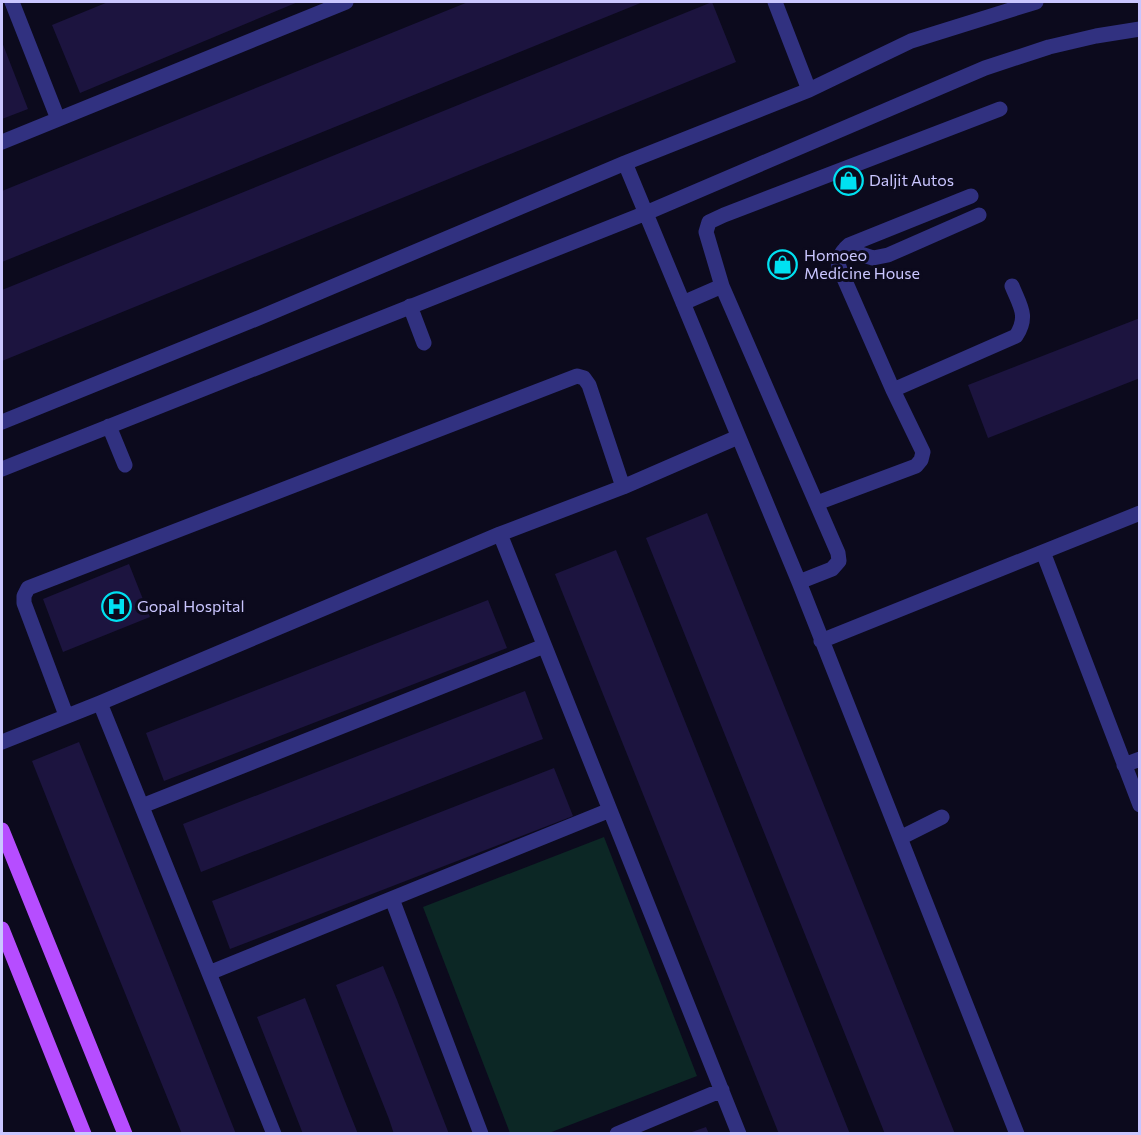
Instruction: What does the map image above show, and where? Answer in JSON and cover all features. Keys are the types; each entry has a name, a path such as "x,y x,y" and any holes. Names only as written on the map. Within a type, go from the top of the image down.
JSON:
{"main road":[{"path":"2,830 125,1134"},
{"path":"2,929 84,1134"}],"street":[{"path":"12,2 58,119"},
{"path":"2,142 346,2"},
{"path":"775,2 809,90"},
{"path":"2,422 256,319 626,163 809,90 911,41 1036,2"},
{"path":"2,469 646,213 985,68 1049,47 1140,29"},
{"path":"798,582 832,569 839,561 838,553 722,286 706,232 709,222 724,214 1000,109"},
{"path":"626,163 798,582 1017,1134"},
{"path":"817,503 916,466 923,452 893,390 838,262 849,245 971,196"},
{"path":"845,249 873,258 888,255 979,215"},
{"path":"683,303 722,286"},
{"path":"893,390 1016,336 1022,326 1023,313 1012,286"},
{"path":"410,306 424,343"},
{"path":"66,715 24,603 24,596 28,588 577,376 584,378 589,385 623,487"},
{"path":"109,426 125,465"},
{"path":"2,742 500,534 623,487 738,437"},
{"path":"821,641 1140,513"},
{"path":"500,534 739,1134"},
{"path":"1042,552 1140,805"},
{"path":"142,806 544,646"},
{"path":"100,703 274,1134"},
{"path":"1124,765 1140,759"},
{"path":"209,973 610,810"},
{"path":"900,838 942,817"},
{"path":"392,899 481,1134"},
{"path":"617,1134 722,1090"}],"green space":[{"path":"604,837 697,1076 549,1133 510,1133 423,907"}],"building":[{"path":"108,2 298,2 80,93 52,25"},
{"path":"468,2 643,2 2,262 2,191"},
{"path":"712,2 736,62 2,361 2,290"},
{"path":"2,42 28,109 2,119"},
{"path":"1140,318 1140,378 988,438 968,385"},
{"path":"707,513 955,1134 885,1134 646,538"},
{"path":"616,550 850,1134 779,1134 555,574"},
{"path":"129,564 150,617 63,652 43,599"},
{"path":"488,600 507,648 164,781 146,733"},
{"path":"525,691 543,739 201,872 183,824"},
{"path":"79,742 236,1134 182,1134 72,862 32,761"},
{"path":"554,768 573,816 230,949 212,901"},
{"path":"383,966 449,1134 394,1134 336,985"},
{"path":"305,998 358,1134 303,1134 257,1017"},
{"path":"706,1127 709,1134 689,1134 689,1133"}],"place":[{"name":"Daljit Autos","path":"848,180"},
{"name":"Homoeo Medicine House","path":"783,264"},
{"name":"Gopal Hospital","path":"116,606"}]}
